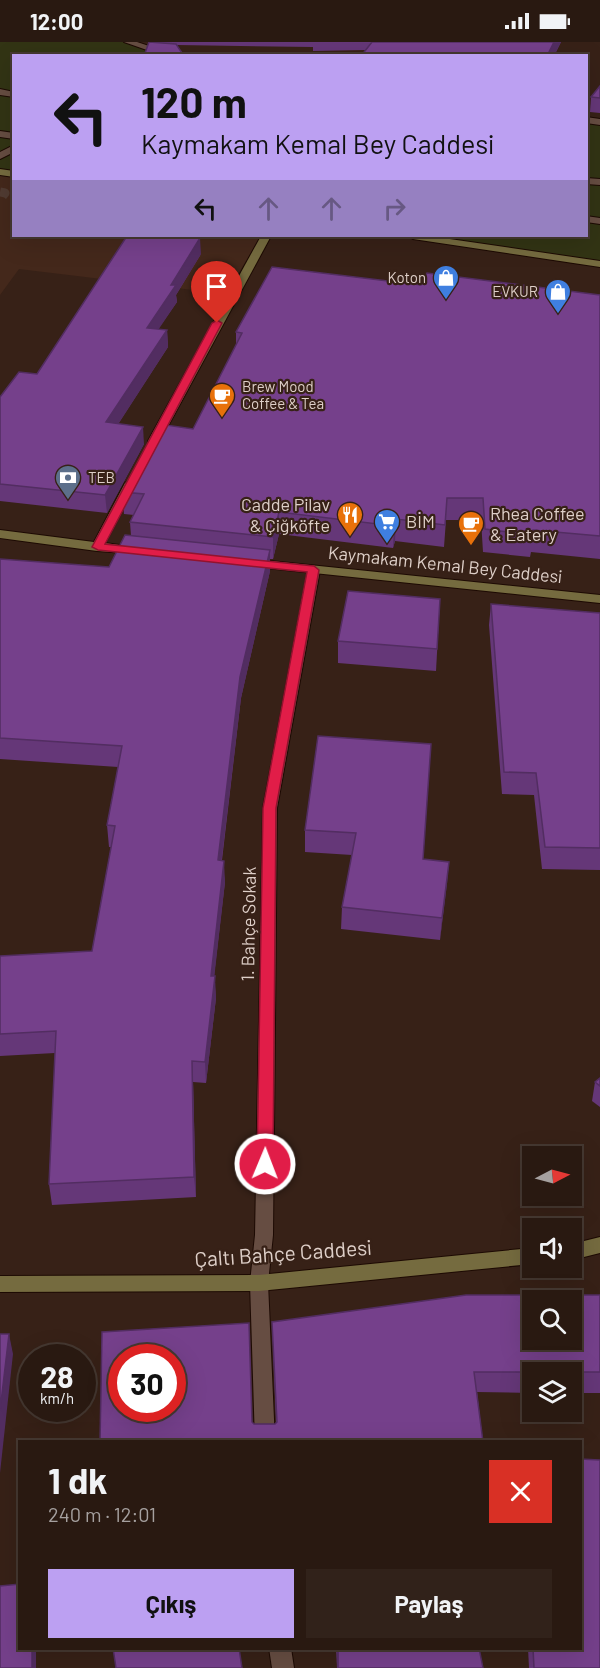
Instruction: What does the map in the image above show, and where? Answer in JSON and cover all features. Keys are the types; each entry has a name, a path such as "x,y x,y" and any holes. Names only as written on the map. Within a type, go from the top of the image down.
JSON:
{"main road":[{"path":"150,448 265,237"},
{"path":"419,237 600,264"},
{"path":"98,547 138,469"},
{"path":"0,534 154,553"},
{"name":"Kaymakam Kemal Bey Caddesi","path":"234,561 600,599"},
{"path":"582,1250 600,1245"},
{"name":"Çaltı Bahçe Caddesi","path":"0,1284 259,1283 522,1257"}],"street":[{"path":"128,42 168,54"},
{"name":"1. Bahçe Sokak","path":"265,1440 259,1283 264,1235 270,808 314,570"},
{"path":"280,1650 283,1668"}],"shaded area":[{"path":"0,172 12,174 12,237 260,237 226,294 19,269 0,295"}],"green space":[{"path":"0,42 128,42 171,54 12,54 12,174 0,172"},
{"path":"588,120 600,122 600,264 422,237 588,237"}],"building":[{"path":"149,42 176,44 183,54 145,54"},
{"path":"372,42 554,42 548,54 363,54"},
{"path":"600,86 600,98 591,97"},
{"path":"126,237 200,238 171,285 176,285 147,328 167,330 106,422 143,427 105,495 0,484 0,397 19,372 37,374"},
{"path":"272,267 421,285 427,273 600,295 600,536 533,530 532,535 485,529 483,498 447,498 445,525 396,519 394,526 279,512 273,537 130,522 144,494 122,492 159,424 193,429 242,333 236,332"},
{"path":"125,535 270,550 240,677 218,860 224,861 211,976 215,976 205,1062 192,1061 194,1177 49,1184 56,1031 0,1034 0,956 92,951 115,826 107,825 122,746 0,738 0,559 109,567"},
{"path":"348,591 440,599 437,649 338,641"},
{"path":"491,604 600,613 600,848 545,847 536,773 504,772"},
{"path":"318,736 431,744 423,859 449,862 442,918 342,907 356,833 305,830"},
{"path":"466,1295 522,1295 522,1350 582,1350 582,1295 600,1295 600,1372 582,1372 582,1362 522,1362 522,1372 474,1372 483,1440 100,1440 102,1332 249,1323 252,1422 254,1424 275,1424 277,1422 272,1322"},
{"path":"0,1334 9,1334 0,1411"},
{"path":"582,1459 600,1460 600,1668 534,1668 533,1650 582,1650"},
{"path":"18,1584 18,1650 32,1650 32,1668 0,1668 0,1586"},
{"path":"113,1650 239,1650 242,1668 116,1668"},
{"path":"338,1650 479,1650 483,1668 338,1668"}],"tunnel":[{"path":"0,192 5,193 0,199"}],"place":[{"name":"Koton","path":"446,301"},
{"name":"EVKUR","path":"558,315"},
{"name":"Brew Mood Coffee & Tea","path":"222,419"},
{"name":"TEB","path":"68,501"},
{"name":"Cadde Pilav & Çiğköfte","path":"350,538"},
{"name":"BİM","path":"387,545"},
{"name":"Rhea Coffee & Eatery","path":"471,547"}],"route":[{"path":"217,323 98,547 314,570 270,808 265,1164"}]}
